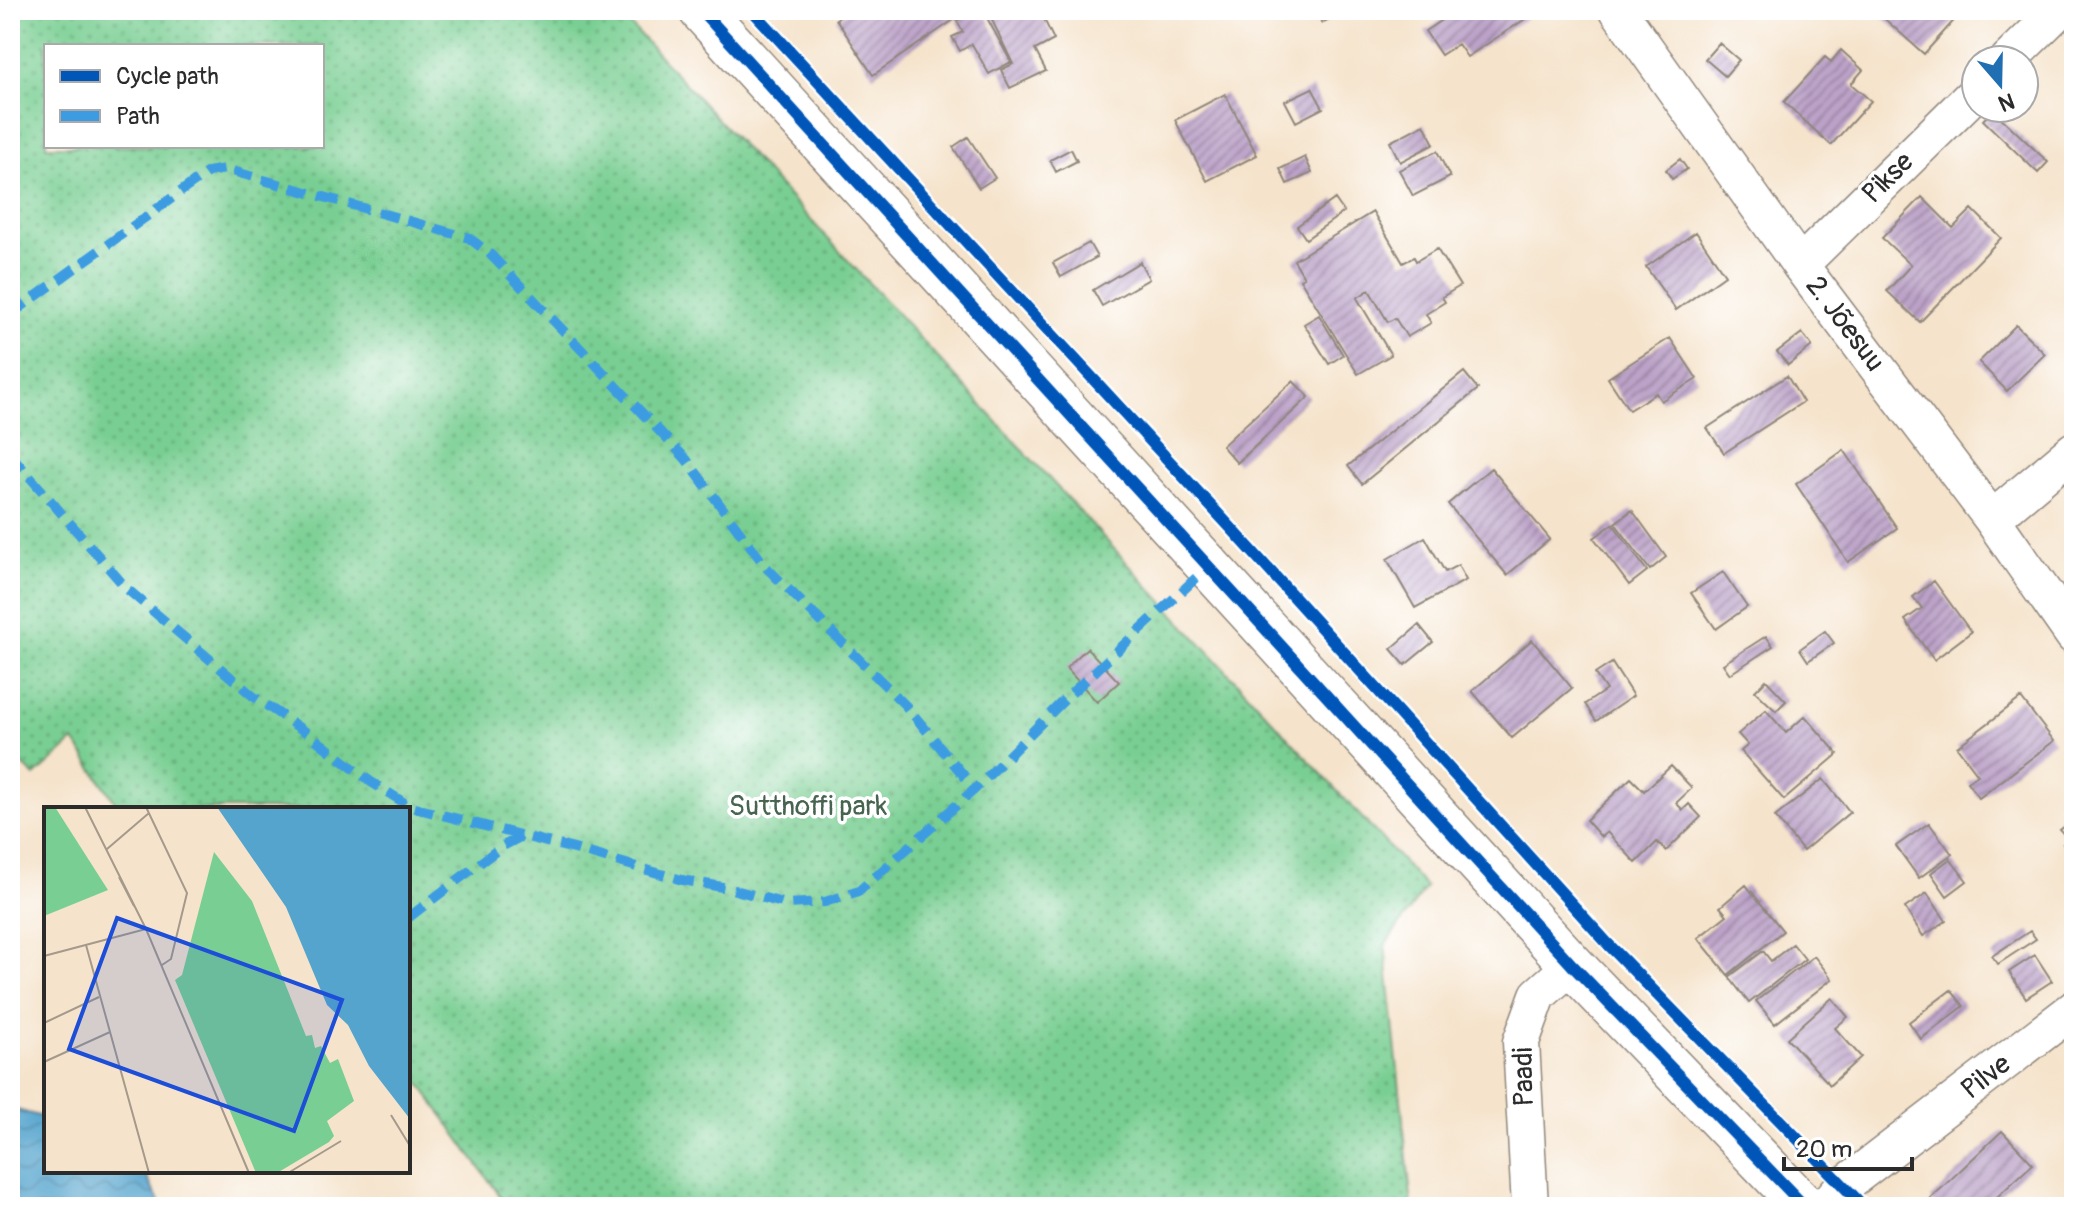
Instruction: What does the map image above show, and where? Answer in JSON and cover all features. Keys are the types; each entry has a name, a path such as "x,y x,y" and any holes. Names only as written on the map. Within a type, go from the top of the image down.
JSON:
{"street":[{"path":"701,10 1572,965 1805,1207"},
{"name":"2. Jõesuu","path":"1618,10 1800,265 1992,519 2074,636"},
{"path":"2024,44 2059,10"},
{"name":"Pikse","path":"1800,265 1960,108"},
{"path":"1992,519 2074,450"},
{"name":"Paadi","path":"1530,1207 1521,1042 1538,995 1572,965"},
{"name":"Pilve","path":"1825,1207 1843,1186 2074,1009"}],"green space":[{"name":"Sutthoffi park","path":"10,10 617,10 1426,887 1385,945 1412,1207 508,1207 410,1070 410,807 119,807 74,741 35,776 10,753"}],"water":[{"path":"10,1108 44,1117 44,1173 145,1173 164,1207 10,1207"}],"building":[{"path":"850,10 968,10 873,75 836,19"},
{"path":"976,10 993,10 995,14 987,18 1011,62 989,74 972,44 960,51 952,37 963,32 957,21"},
{"path":"1007,10 1051,10 1042,15 1054,40 1035,50 1046,71 1010,88 1001,70 1013,64 991,18"},
{"path":"1314,10 1339,10 1341,13 1322,23"},
{"path":"1437,10 1536,12 1467,57 1458,44 1441,55 1425,31 1443,19"},
{"path":"1881,10 1952,10 1958,16 1924,54 1878,13"},
{"path":"1719,43 1739,60 1725,76 1705,59"},
{"path":"1841,50 1863,70 1851,84 1871,101 1831,145 1784,102 1825,57 1831,62"},
{"path":"1312,88 1323,108 1296,122 1285,101"},
{"path":"1225,94 1257,155 1207,181 1175,120"},
{"path":"1424,124 1434,144 1400,162 1390,142"},
{"path":"1987,124 2008,124 2048,162 2038,173"},
{"path":"968,137 995,178 979,188 953,147"},
{"path":"1071,149 1077,161 1056,172 1050,160"},
{"path":"1437,151 1450,177 1413,196 1399,170"},
{"path":"1305,157 1312,173 1287,184 1280,169"},
{"path":"1680,159 1687,169 1672,179 1666,170"},
{"path":"1922,197 1953,228 1972,209 2001,238 1920,322 1887,291 1911,265 1882,238"},
{"path":"1335,199 1344,212 1306,239 1297,226"},
{"path":"1373,212 1403,263 1414,257 1416,261 1437,249 1460,286 1442,297 1445,302 1426,314 1431,323 1407,337 1395,318 1388,322 1369,290 1357,298 1391,355 1358,374 1300,279 1304,277 1294,260"},
{"path":"1696,232 1725,275 1676,310 1646,267"},
{"path":"1089,243 1097,257 1061,277 1053,263"},
{"path":"1140,262 1149,279 1102,306 1093,290"},
{"path":"1319,315 1343,355 1329,364 1304,324"},
{"path":"2016,325 2045,354 2007,391 1979,362"},
{"path":"1802,333 1812,346 1788,365 1777,352"},
{"path":"1670,338 1697,379 1661,401 1656,393 1629,410 1608,378"},
{"path":"1464,372 1478,389 1362,484 1348,466"},
{"path":"1787,376 1803,402 1724,453 1707,428"},
{"path":"1293,381 1309,397 1237,463 1222,446"},
{"path":"1844,450 1897,528 1848,562 1796,484"},
{"path":"1491,468 1550,539 1507,575 1448,504"},
{"path":"1632,510 1666,557 1650,570 1615,523"},
{"path":"1613,524 1647,571 1629,585 1594,538"},
{"path":"1425,537 1445,572 1458,565 1466,580 1415,608 1387,559"},
{"path":"1723,572 1747,607 1716,629 1691,593"},
{"path":"1934,581 1971,632 1934,660 1905,620 1922,608 1913,597"},
{"path":"1419,625 1433,642 1405,665 1391,649"},
{"path":"1825,631 1834,643 1808,661 1800,649"},
{"path":"1766,636 1773,646 1730,674 1723,664"},
{"path":"1532,640 1572,688 1512,738 1472,691"},
{"path":"1087,648 1119,682 1097,702 1066,668"},
{"path":"1612,663 1633,696 1596,721 1585,704 1606,690 1595,674"},
{"path":"1766,680 1786,701 1776,711 1755,691"},
{"path":"2021,698 2054,741 1979,798 1967,782 1978,775 1957,747"},
{"path":"1766,710 1786,733 1805,716 1838,754 1784,800 1741,751 1748,745 1738,734"},
{"path":"1671,766 1692,788 1676,803 1683,810 1689,804 1701,817 1666,851 1657,842 1636,863 1607,832 1601,837 1586,820 1631,778 1644,791"},
{"path":"1823,779 1850,812 1803,851 1775,817"},
{"path":"2074,819 2074,858 2063,844 2069,840 2060,830"},
{"path":"1929,823 1952,854 1919,878 1896,846"},
{"path":"1950,859 1967,881 1947,896 1931,873"},
{"path":"1746,885 1783,931 1728,975 1698,938 1727,915 1720,907"},
{"path":"1927,893 1946,921 1923,936 1905,908"},
{"path":"2030,931 2036,939 1998,964 1992,956"},
{"path":"1793,944 1805,959 1749,1003 1729,977 1763,951 1771,961"},
{"path":"2035,955 2052,981 2026,998 2009,972"},
{"path":"1814,956 1832,979 1775,1024 1756,1001"},
{"path":"1951,990 1964,1006 1921,1039 1909,1022"},
{"path":"1832,998 1848,1017 1835,1028 1861,1057 1830,1085 1787,1038"},
{"path":"2002,1131 2033,1164 1986,1207 1937,1207 1930,1199"}],"marked path":[{"path":"10,315 208,172 225,169 469,238 490,254 686,459 766,567 906,706 975,789"},
{"path":"10,454 127,589 253,696 371,782 411,807 682,880 728,888 786,904 825,902 859,891 975,789 1065,699 1208,567"},
{"path":"410,916 501,847 522,836"}],"cycle path":[{"path":"701,10 1572,965 1805,1207"},
{"path":"752,10 1232,529 1608,944 1864,1207"}]}
